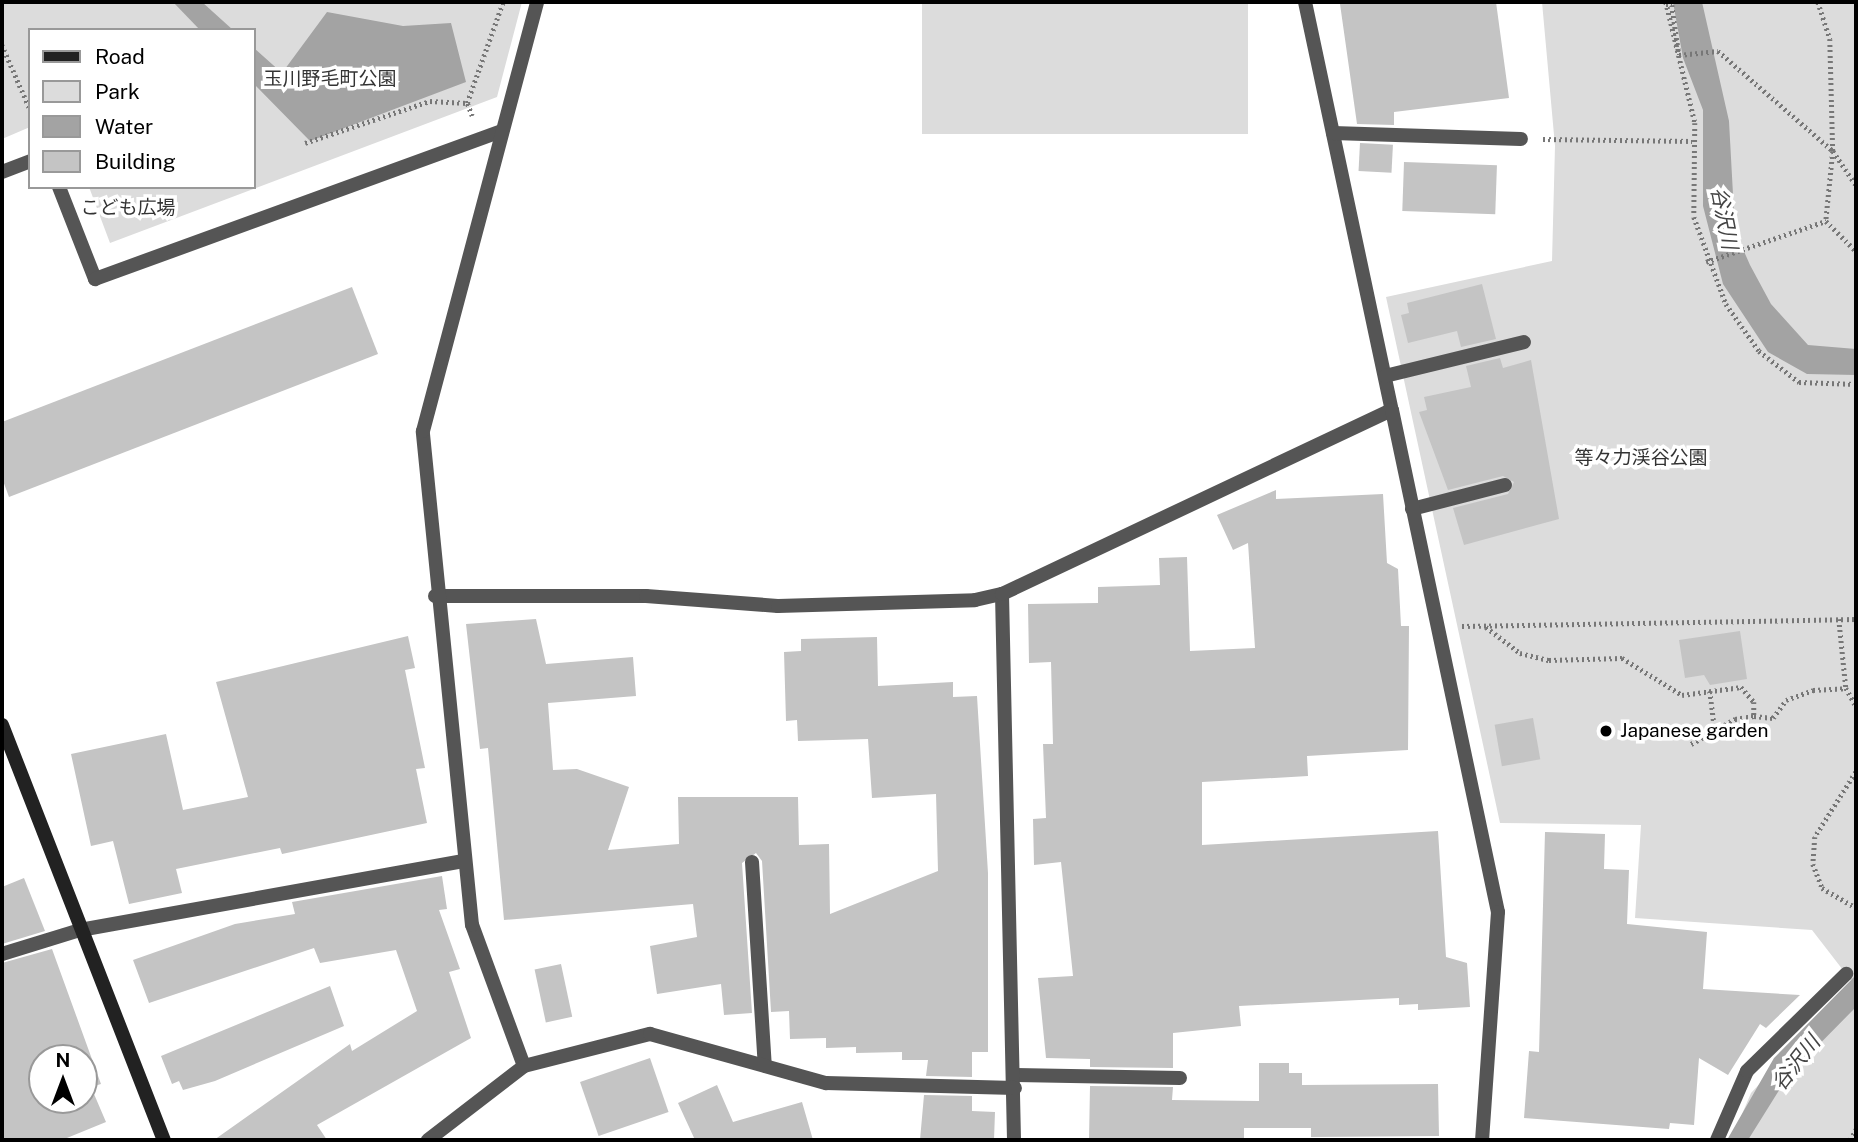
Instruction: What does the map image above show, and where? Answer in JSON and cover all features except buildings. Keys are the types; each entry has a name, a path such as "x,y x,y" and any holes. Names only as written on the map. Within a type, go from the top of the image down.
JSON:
{"street":[{"path":"524,1066 472,925 435,596 423,431 537,2"},
{"path":"1304,2 1498,912 1482,1140"},
{"path":"60,189 94,279 501,131"},
{"path":"1333,133 1527,139"},
{"path":"2,172 28,162"},
{"path":"1385,376 1524,342"},
{"path":"435,596 646,596 779,606 975,600 1002,594 1392,410"},
{"path":"1412,509 1505,485"},
{"path":"1002,594 1015,1082 1014,1140"},
{"path":"2,725 164,1140"},
{"path":"2,954 80,930 465,861"},
{"path":"752,862 765,1066"},
{"path":"1717,1140 1747,1071 1846,974"},
{"path":"428,1140 524,1066 650,1034 826,1083 1180,1078"}],"path":[{"path":"474,120 467,103 503,2"},
{"path":"1818,2 1830,39 1833,151 1826,221"},
{"path":"1666,3 1672,5 1679,55 1718,51 1833,151 1856,185"},
{"path":"1666,3 1695,123 1692,141 1694,217 1706,262 1759,351 1799,382 1856,384"},
{"path":"2,45 28,104"},
{"path":"305,143 430,101 467,103"},
{"path":"1527,139 1692,141"},
{"path":"1706,262 1826,221"},
{"path":"1826,221 1856,251"},
{"path":"1839,619 1846,688 1856,706"},
{"path":"1437,626 1856,619"},
{"path":"1485,626 1520,653 1549,660 1622,658 1682,695 1741,687 1754,702 1754,716"},
{"path":"1691,744 1715,729 1754,716 1773,718 1786,700 1814,690 1846,688"},
{"path":"1710,691 1715,729"},
{"path":"1856,772 1815,837 1813,864 1822,888 1856,908"},
{"path":"1850,1140 1856,1129"}],"green space":[{"name":"玉川野毛町公園","path":"2,2 522,2 497,97 256,188 256,28 28,28 28,128 2,139"},
{"path":"922,2 1248,2 1248,134 922,134"},
{"name":"等々力渓谷公園","path":"1542,2 1856,2 1856,1140 1731,1140 1751,1093 1853,983 1812,930 1635,918 1641,825 1500,823 1386,297 1552,261 1555,146"},
{"name":"玉川野毛町公園","path":"90,189 253,189 110,243"}],"water":[{"path":"173,2 202,2 231,28 198,28"},
{"name":"谷沢川","path":"1673,2 1702,2 1729,121 1735,231 1750,265 1771,304 1808,345 1856,349 1856,375 1807,374 1768,352 1723,284 1703,206 1703,110 1683,58"},
{"path":"327,12 403,26 451,23 466,82 310,141 256,86 256,50 282,73"},
{"name":"谷沢川","path":"1856,975 1856,1007 1788,1076 1748,1140 1727,1140 1774,1058"}],"place":[{"name":"Japanese garden","path":"1606,731"}],"park label":[{"name":"こども広場","path":"128,208"}]}
